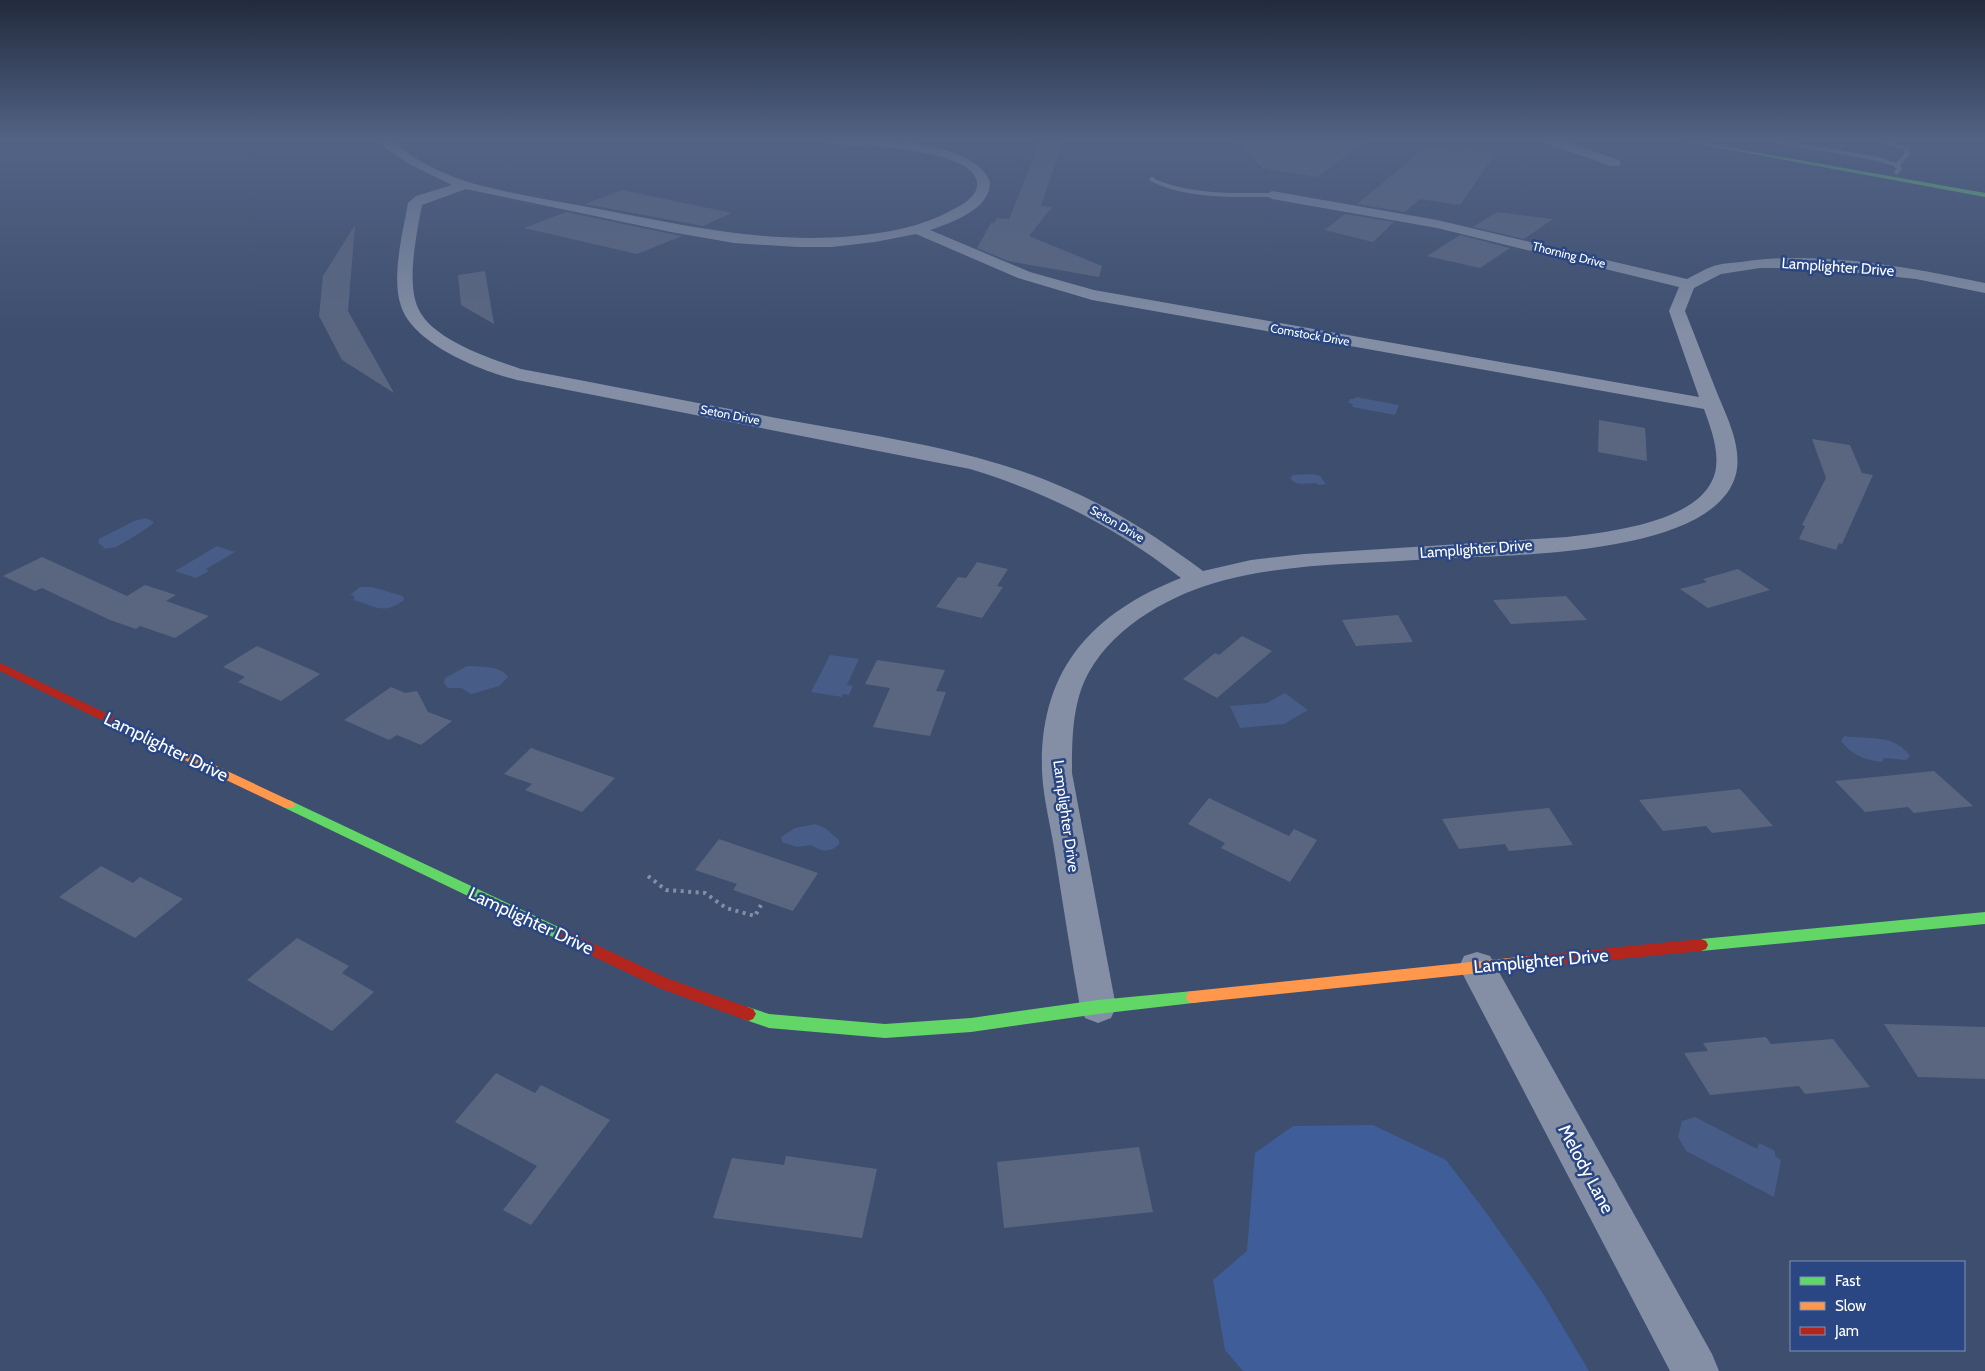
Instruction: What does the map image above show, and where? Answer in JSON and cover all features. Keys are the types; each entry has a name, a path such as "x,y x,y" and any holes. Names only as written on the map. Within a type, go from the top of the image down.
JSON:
{"main road":[{"name":"Lamplighter Drive","path":"0,668 664,984 769,1021 885,1031 971,1025 1098,1007 1477,967 1985,918"}],"street":[{"name":"Seton Drive","path":"416,204 406,287 409,308 424,328 452,347 483,362 518,374 940,455 1002,470 1049,488 1108,518 1153,545 1199,580"},
{"path":"555,204 684,231 762,243 847,241 918,230 958,213 971,204"},
{"name":"Thorning Drive","path":"1327,204 1437,224 1688,284"},
{"name":"Comstock Drive","path":"918,230 1024,275 1092,295 1713,405"},
{"name":"Lamplighter Drive","path":"1098,1007 1057,773 1057,734 1067,693 1074,674 1095,644 1117,624 1169,592 1199,580 1238,570 1306,561 1586,542 1638,533 1666,524 1705,504 1724,480 1728,467 1728,452 1713,405 1677,311 1677,301 1680,292 1688,284 1706,275 1731,268 1765,263 1798,262 1882,268 1985,288"},
{"name":"Melody Lane","path":"1477,967 1695,1371"}],"path":[{"path":"648,876 666,890 705,893 726,908 755,916 761,905"}],"shaded area":[{"path":"1356,397 1399,405 1395,415 1352,407 1353,404 1348,403 1350,399"},
{"path":"1313,474 1320,476 1326,484 1298,484 1290,478 1293,475"},
{"path":"146,518 154,522 116,547 103,549 104,547 98,543 99,539 134,521"},
{"path":"217,546 235,552 206,569 209,571 196,578 175,571"},
{"path":"360,587 372,587 403,596 404,600 391,607 374,607 354,600 354,596 350,595"},
{"path":"830,655 859,659 847,685 853,686 849,695 843,694 842,697 811,692"},
{"path":"467,666 500,670 508,677 499,686 471,694 461,688 448,688 444,683 445,678"},
{"path":"1285,693 1308,710 1284,724 1240,728 1230,706 1267,703"},
{"path":"1844,736 1888,741 1904,749 1910,756 1906,760 1884,758 1882,762 1870,760 1850,750 1841,741"},
{"path":"815,824 825,828 839,840 839,844 833,849 826,850 818,849 811,845 797,847 782,842 781,837 795,828"},
{"path":"1695,1117 1757,1149 1759,1143 1775,1151 1775,1156 1781,1160 1774,1197 1686,1151 1678,1137 1682,1121"},
{"path":"1373,1125 1446,1160 1485,1211 1542,1292 1589,1371 1243,1371 1225,1350 1213,1280 1247,1251 1255,1153 1293,1126"}],"building":[{"path":"585,204 689,204 732,213 703,226"},
{"path":"1015,204 1042,204 1041,206 1052,207 1029,236 1102,266 1099,277 1008,261 977,248 991,223 994,223 997,218 1009,219"},
{"path":"1357,204 1414,204 1405,212"},
{"path":"566,212 682,236 637,254 524,228"},
{"path":"1497,212 1553,219 1524,239 1473,227"},
{"path":"1345,214 1394,222 1373,242 1325,230"},
{"path":"355,225 348,311 394,393 342,360 319,316 323,276"},
{"path":"1460,235 1510,248 1480,268 1427,256"},
{"path":"485,271 494,324 461,305 458,275"},
{"path":"1599,420 1645,428 1647,461 1598,452"},
{"path":"1812,439 1850,445 1862,473 1873,475 1842,544 1839,543 1836,550 1799,539 1805,526 1802,525 1826,478"},
{"path":"42,557 127,596 145,585 176,595 166,601 209,616 175,638 140,626 136,629 110,620 42,588 35,591 3,576"},
{"path":"977,562 1008,569 997,586 1003,587 982,618 936,607 958,577 966,578"},
{"path":"1738,569 1770,590 1708,608 1680,589 1707,582 1703,579"},
{"path":"1566,596 1587,620 1511,624 1493,600"},
{"path":"1398,615 1413,642 1356,646 1342,620"},
{"path":"1242,636 1272,651 1217,698 1183,679 1215,653 1219,655"},
{"path":"257,646 320,674 281,701 238,682 245,677 223,667"},
{"path":"877,660 945,670 936,691 946,692 930,736 873,727 890,688 865,684"},
{"path":"391,687 405,693 417,691 428,712 452,721 421,745 397,735 389,740 344,720"},
{"path":"531,748 615,778 582,812 525,790 532,784 504,774"},
{"path":"1934,771 1973,806 1914,813 1908,807 1865,812 1835,781"},
{"path":"1740,789 1773,826 1712,833 1706,826 1663,831 1639,800"},
{"path":"1209,798 1289,836 1294,829 1317,840 1290,882 1221,848 1225,843 1188,824"},
{"path":"1549,808 1573,845 1509,851 1505,844 1459,849 1442,819"},
{"path":"719,839 818,873 793,911 733,890 737,884 695,870"},
{"path":"101,866 133,883 140,877 183,899 135,938 59,897"},
{"path":"297,938 349,966 342,973 374,992 332,1031 247,980"},
{"path":"1884,1024 1985,1027 1985,1079 1918,1077"},
{"path":"1766,1037 1771,1044 1833,1039 1870,1087 1805,1094 1799,1086 1710,1095 1684,1053 1708,1051 1703,1043"},
{"path":"496,1073 535,1093 541,1085 610,1120 531,1225 503,1210 537,1166 455,1122"},
{"path":"1139,1147 1153,1212 1004,1228 997,1162"},
{"path":"786,1156 877,1169 862,1238 713,1218 732,1158 784,1165"}],"traffic: fast":[{"path":"289,805 562,935"},
{"path":"1701,945 1985,918"},
{"path":"748,1014 769,1021 885,1031 971,1025 1098,1007 1193,997"}],"traffic: slow":[{"path":"140,734 289,805"},
{"path":"1193,997 1528,962"}],"traffic: jam":[{"path":"0,667 140,734"},
{"path":"562,935 664,984 748,1014"},
{"path":"1528,962 1701,945"}]}
